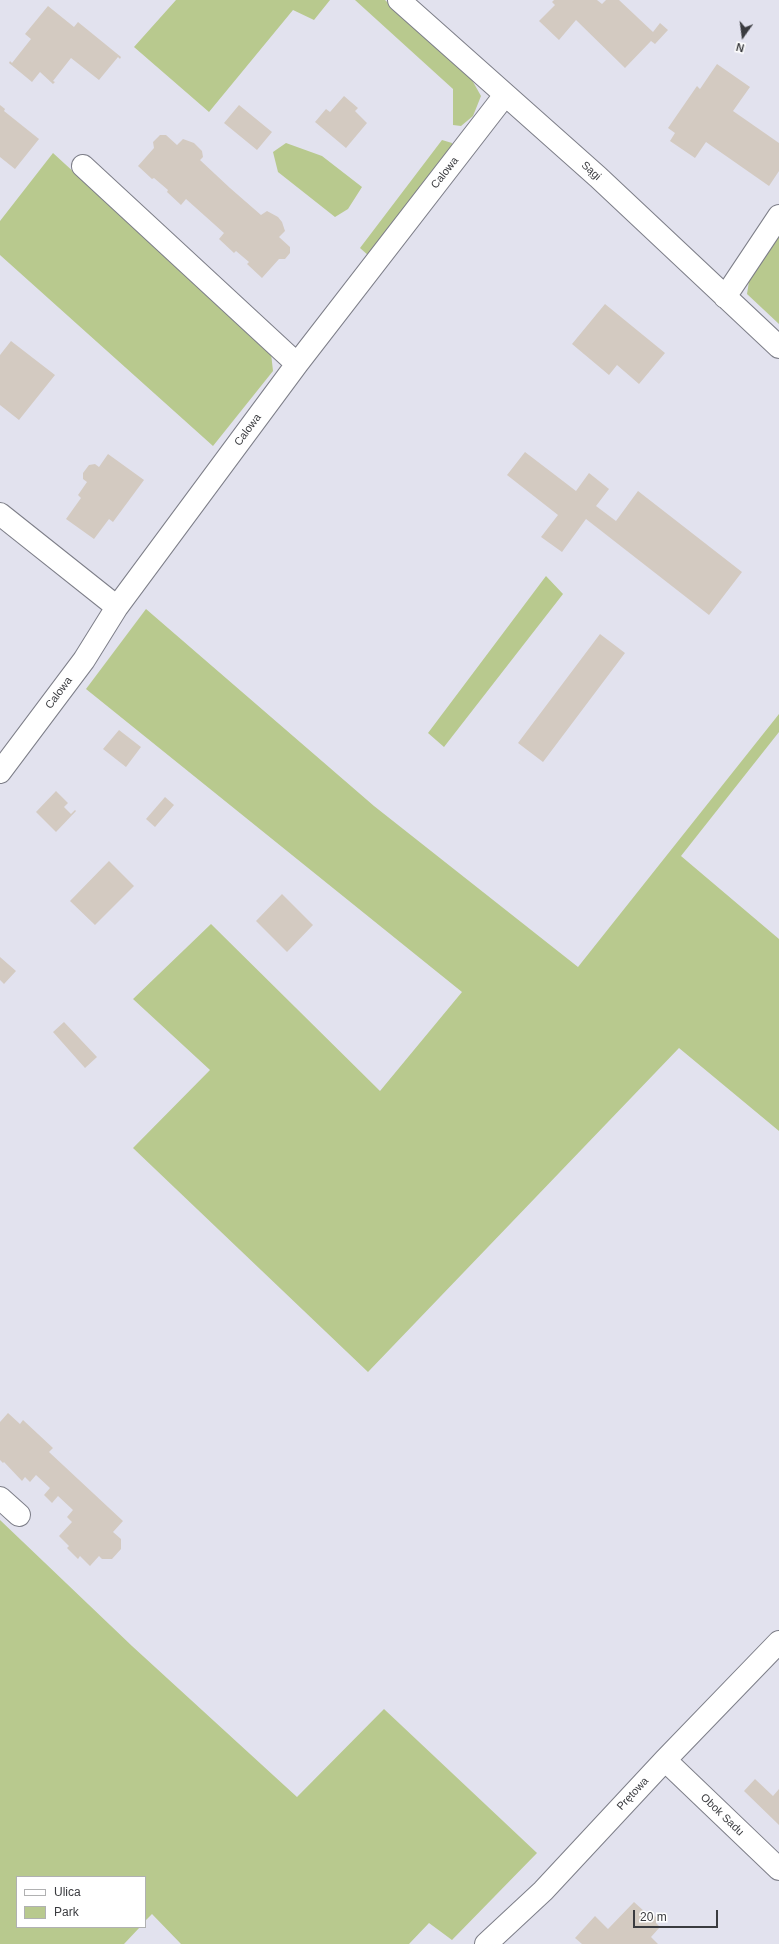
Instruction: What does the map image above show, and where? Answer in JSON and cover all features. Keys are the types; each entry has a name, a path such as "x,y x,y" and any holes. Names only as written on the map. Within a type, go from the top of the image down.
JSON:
{"street":[{"name":"Sągi","path":"399,0 598,177 779,347"},
{"name":"Calowa","path":"0,772 84,660 117,607 297,364 505,95"},
{"path":"83,166 297,364"},
{"path":"725,297 779,216"},
{"path":"0,514 117,607"},
{"path":"0,1498 19,1515"},
{"name":"Prętowa","path":"486,1944 509,1925 543,1891 664,1760 779,1642"},
{"name":"Obok Sadu","path":"664,1760 779,1869"}],"green space":[{"path":"176,0 330,0 314,20 293,10 209,112 134,47"},
{"path":"355,0 385,0 472,80 481,96 473,116 461,126 453,125 453,89"},
{"path":"442,140 452,143 452,150 369,256 360,248"},
{"path":"286,143 322,156 362,187 348,209 335,217 278,172 273,152"},
{"path":"53,153 271,353 273,371 213,446 0,255 0,221"},
{"path":"779,235 779,324 747,294 750,275"},
{"path":"546,576 563,594 444,747 428,733"},
{"path":"146,609 374,806 578,967 779,714 779,732 681,856 779,939 779,1131 679,1048 368,1372 133,1148 210,1070 133,999 211,924 380,1091 462,992 86,689"},
{"path":"0,1520 132,1646 297,1797 384,1709 537,1853 452,1940 429,1923 409,1944 181,1944 152,1914 146,1920 146,1876 16,1876 16,1928 139,1928 124,1944 0,1944"}],"building":[{"path":"554,0 597,0 602,4 606,0 619,0 653,32 660,23 668,30 655,44 651,41 625,68 576,20 559,40 539,21 555,5 552,2"},
{"path":"48,6 74,27 78,22 121,57 120,59 118,57 99,80 71,58 53,81 55,82 53,84 40,72 32,82 9,63 10,61 12,63 31,39 25,34"},
{"path":"717,64 750,87 733,111 779,143 779,171 769,186 706,142 695,158 670,141 675,133 668,128 697,86 700,89"},
{"path":"344,96 358,108 355,111 367,123 346,148 315,122 326,109 330,112"},
{"path":"0,105 5,109 4,111 39,139 15,169 0,157"},
{"path":"239,105 272,132 257,150 224,123"},
{"path":"160,135 166,135 177,145 183,139 194,143 202,151 203,157 200,160 230,188 261,215 267,211 278,217 282,222 285,231 279,237 290,247 290,253 285,259 279,259 262,278 247,264 249,262 236,251 234,253 219,239 224,233 186,199 181,205 167,192 168,190 154,178 152,179 138,166 154,148 153,142"},
{"path":"605,304 665,353 639,384 617,365 609,375 572,344"},
{"path":"11,341 55,375 19,420 0,405 0,355"},
{"path":"525,452 576,491 589,473 609,489 596,506 616,521 638,491 742,572 709,615 586,519 562,552 541,537 558,515 507,475"},
{"path":"108,454 144,480 113,522 109,519 94,539 66,519 81,498 78,495 87,482 83,479 83,473 89,465 95,464 99,467"},
{"path":"600,634 625,653 543,762 518,743"},
{"path":"119,730 141,747 126,767 103,749"},
{"path":"56,791 68,803 64,807 71,814 75,810 76,811 56,832 36,812"},
{"path":"165,797 174,805 155,827 146,819"},
{"path":"109,861 134,886 95,925 70,901"},
{"path":"282,894 313,925 287,952 256,921"},
{"path":"0,957 16,971 4,984 0,980"},
{"path":"64,1022 97,1057 85,1068 53,1032"},
{"path":"8,1413 20,1424 23,1420 53,1448 49,1452 123,1521 113,1532 121,1539 121,1549 112,1559 102,1559 99,1556 90,1566 80,1556 78,1559 67,1548 69,1546 59,1536 72,1522 67,1517 73,1510 58,1496 52,1503 44,1495 50,1488 36,1475 30,1482 25,1477 22,1481 4,1462 3,1463 0,1460 0,1422"},
{"path":"755,1779 773,1796 779,1789 779,1825 744,1791"},
{"path":"634,1902 645,1912 651,1912 656,1917 656,1923 660,1927 651,1937 658,1944 582,1944 575,1938 595,1916 608,1929"}]}
